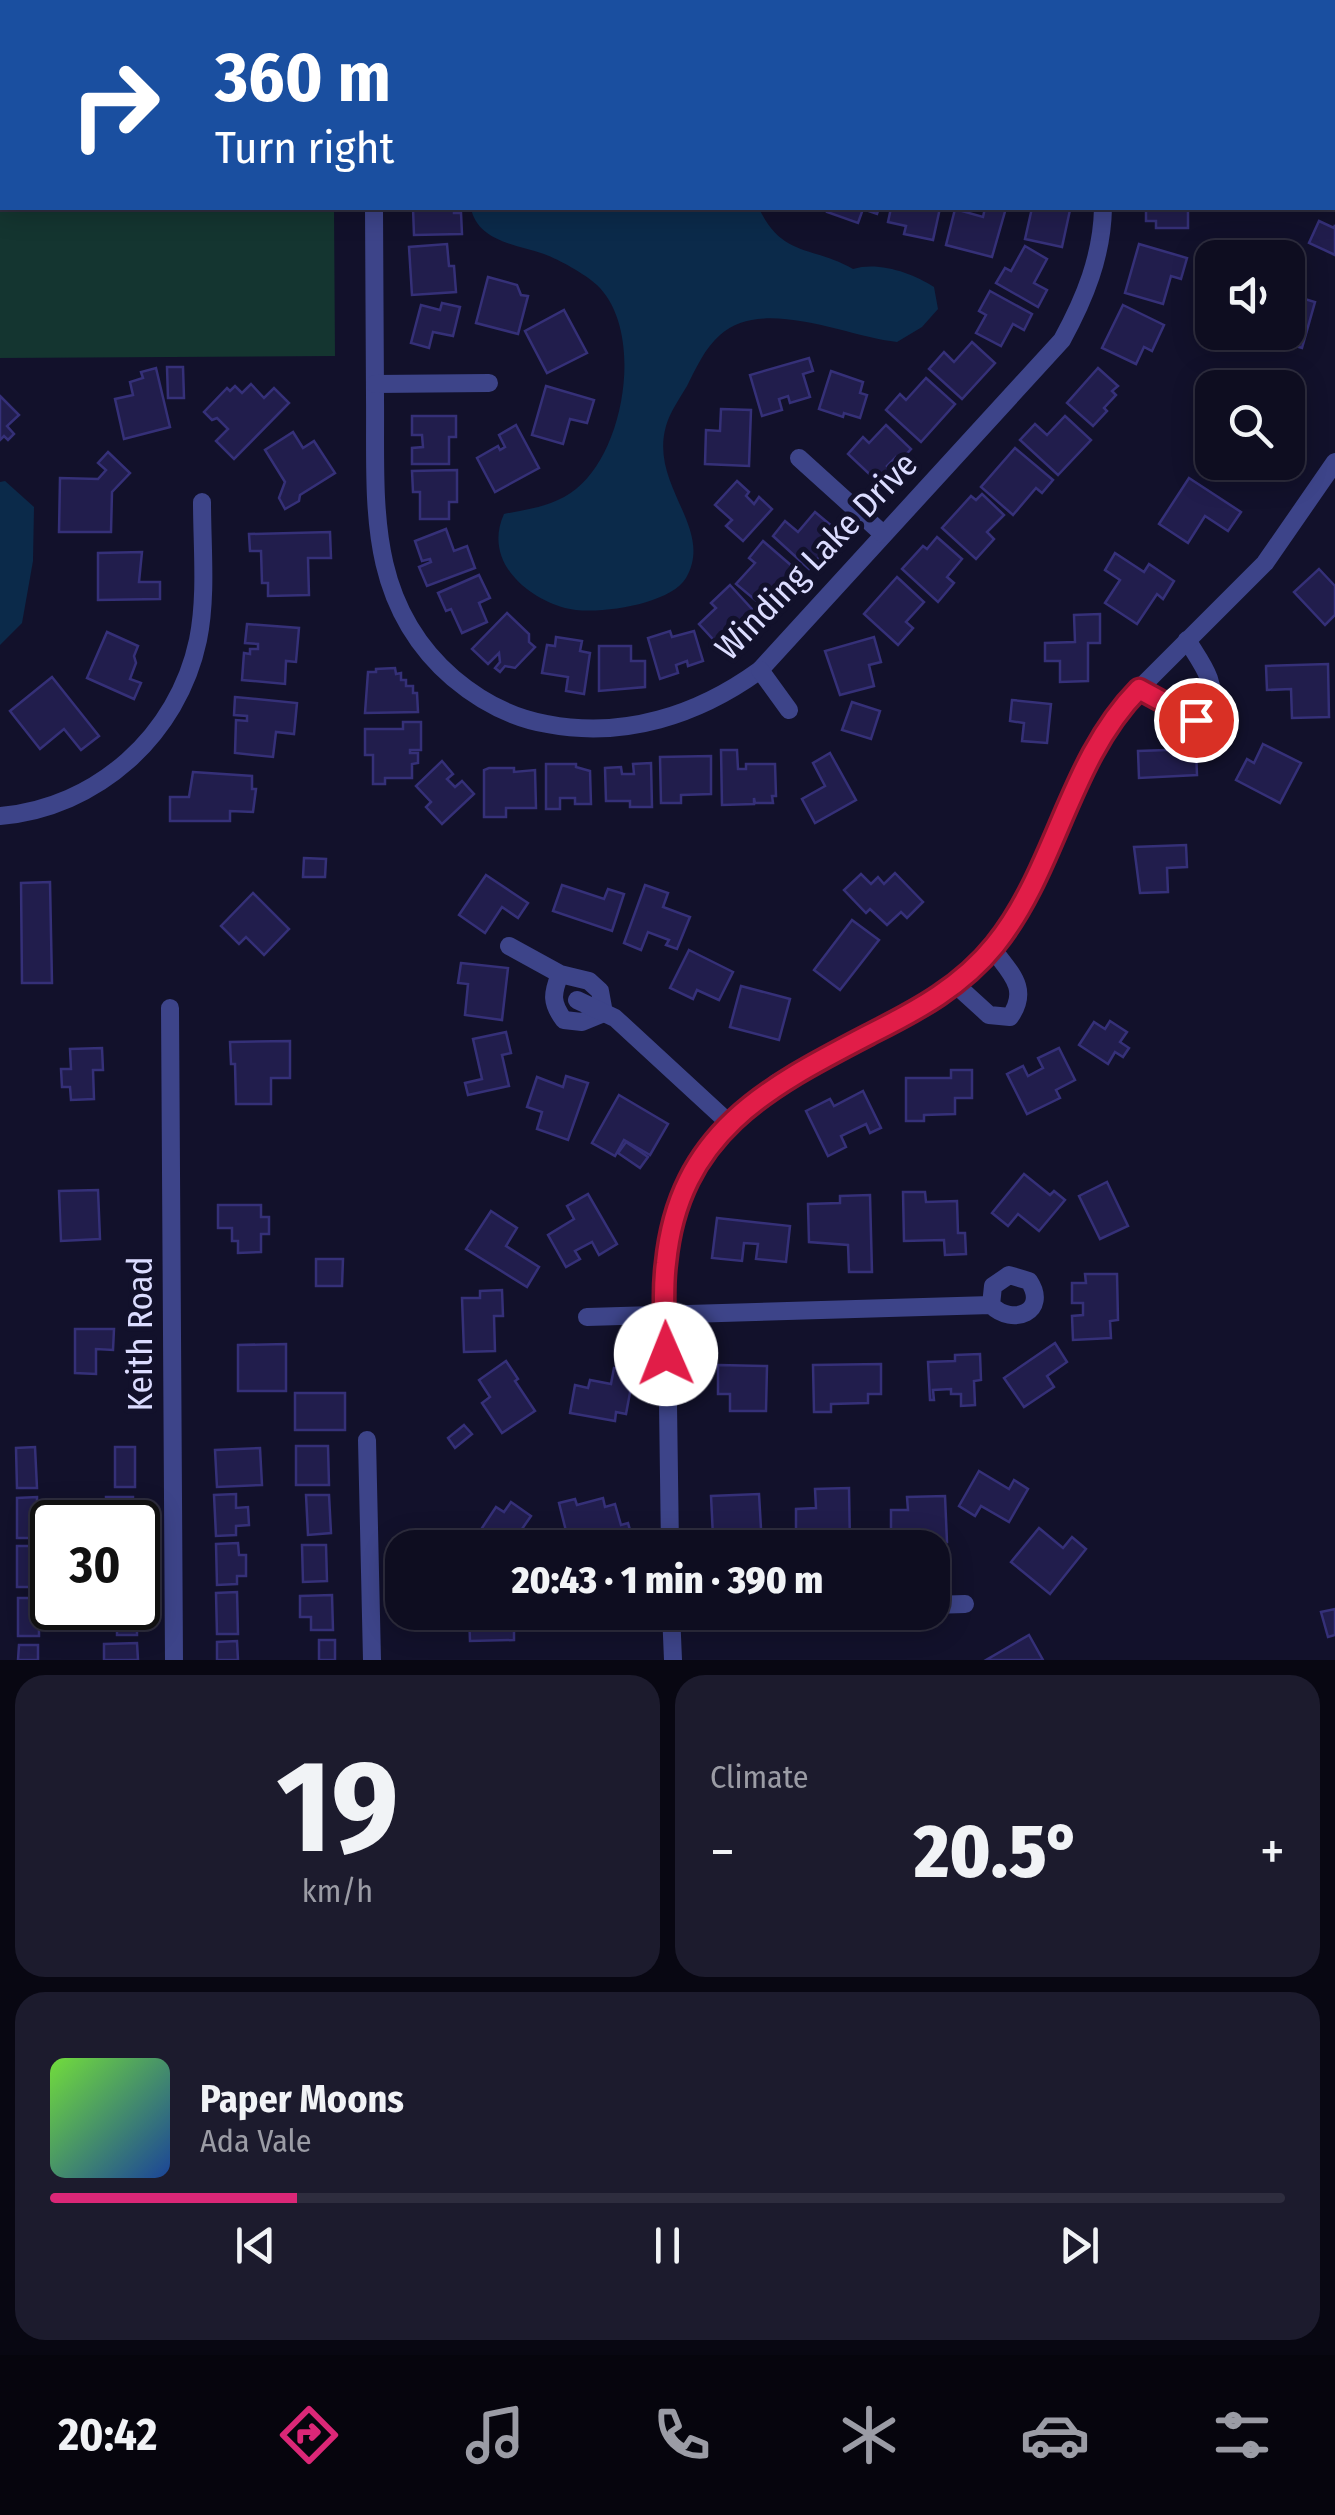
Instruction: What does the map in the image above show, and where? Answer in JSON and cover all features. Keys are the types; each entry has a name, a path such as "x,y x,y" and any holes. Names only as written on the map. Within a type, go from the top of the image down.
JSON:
{"street":[{"name":"Winding Lake Drive","path":"374,210 376,515 384,571 394,598 423,647 464,687 499,708 539,723 606,729 654,722 688,711 721,696 760,670 1062,340 1088,287 1097,258 1103,210"},
{"path":"375,384 489,383"},
{"path":"798,458 883,534"},
{"path":"670,1530 666,1260 679,1205 704,1154 729,1122 776,1084 920,1008 956,984 992,948 1033,886 1077,782 1119,709 1265,563 1335,462"},
{"path":"0,816 41,808 94,786 129,761 166,718 186,679 198,638 202,610 202,502"},
{"path":"1139,689 1196,720 1210,710 1214,695 1208,671 1188,640"},
{"path":"760,670 788,710"},
{"path":"510,946 560,974 589,981 600,991 604,1013"},
{"path":"956,984 989,1015 1010,1017 1019,1004 1020,990 992,948"},
{"path":"560,974 553,1005 564,1020 582,1022 604,1013"},
{"path":"577,1000 616,1018 729,1122"},
{"name":"Keith Road","path":"170,1008 174,1660"},
{"path":"587,1317 991,1305"},
{"path":"367,1440 372,1660"},
{"path":"950,1604 965,1604"},
{"path":"672,1630 673,1660"}],"green space":[{"path":"0,210 334,210 335,356 0,358"}],"water":[{"path":"472,210 760,210 777,235 799,248 853,269 884,267 926,282 934,287 938,309 922,327 897,342 782,319 738,324 720,335 701,359 666,426 666,468 693,542 693,560 686,578 664,595 630,606 565,608 536,595 512,574 499,547 499,531 504,514 559,499 576,489 593,471 607,448 623,390 621,331 612,305 592,281 550,257 490,235"},
{"path":"5,481 34,507 33,561 22,623 0,645 0,482"}],"building":[{"path":"413,210 461,213 462,234 414,235"},
{"path":"828,210 863,210 858,223"},
{"path":"891,210 940,210 933,240 904,234 906,226 888,222"},
{"path":"955,210 983,217 985,210 1005,210 992,257 946,245"},
{"path":"1032,210 1070,210 1062,247 1025,239"},
{"path":"1146,210 1188,210 1188,228 1156,228 1156,221 1146,221"},
{"path":"1319,221 1334,228 1335,225 1335,255 1309,243"},
{"path":"447,244 456,292 412,295 409,247"},
{"path":"1139,244 1187,258 1181,279 1171,276 1163,304 1125,293"},
{"path":"1025,246 1047,259 1034,283 1047,290 1038,307 996,283 1005,268 1011,271"},
{"path":"488,277 517,285 521,295 528,296 518,334 476,323"},
{"path":"990,291 1032,314 1024,330 1013,324 1001,346 976,333 986,315 979,311"},
{"path":"1305,299 1315,302 1305,337"},
{"path":"442,303 460,307 453,336 433,332 429,348 411,343 421,305 440,310"},
{"path":"1123,305 1164,325 1152,351 1144,347 1136,364 1102,348"},
{"path":"564,310 587,353 547,373 525,331"},
{"path":"972,342 995,363 962,399 929,369 944,352 954,362"},
{"path":"809,358 813,371 803,374 810,397 790,403 788,396 779,399 782,410 762,416 750,375"},
{"path":"167,367 183,367 184,398 168,398"},
{"path":"156,368 170,427 124,439 115,399 133,395 130,382 143,378 141,372"},
{"path":"1098,368 1118,386 1112,391 1116,395 1104,408 1107,411 1093,426 1067,403"},
{"path":"831,371 863,382 860,393 867,395 860,418 819,409"},
{"path":"926,378 955,404 921,442 886,410 900,394 906,400"},
{"path":"251,384 264,398 274,388 289,403 234,459 216,441 228,429 204,412 227,388 230,391 235,386 242,393"},
{"path":"546,386 594,400 587,423 570,419 563,444 532,435"},
{"path":"0,396 19,415 7,426 14,434 8,440 4,436 0,440"},
{"path":"721,409 751,410 749,466 705,464 706,430 720,431"},
{"path":"412,416 456,416 456,437 449,437 449,464 412,464 412,448 423,447 422,435 412,435"},
{"path":"1065,416 1091,440 1058,475 1020,440 1035,424 1047,435"},
{"path":"516,425 539,468 495,492 477,458 498,446 500,450 505,447 499,435"},
{"path":"886,425 911,449 900,461 896,457 887,466 893,472 881,485 848,454 863,437 869,443"},
{"path":"293,432 303,448 314,441 335,473 285,509 279,498 285,482 265,450"},
{"path":"1015,448 1053,480 1042,493 1036,488 1013,515 981,487"},
{"path":"108,452 130,473 112,492 111,532 59,532 60,478 98,479 106,470 98,463"},
{"path":"457,470 457,502 449,502 449,519 420,519 420,492 413,492 412,471"},
{"path":"1189,478 1241,512 1228,531 1205,516 1188,543 1159,524"},
{"path":"737,481 749,492 746,496 754,504 759,497 772,509 743,541 726,526 732,520 715,505"},
{"path":"982,494 1004,515 987,532 994,539 976,559 942,528 971,496 976,500"},
{"path":"815,512 840,533 809,569 773,536 785,521 798,532"},
{"path":"446,529 454,551 467,546 475,568 427,586 419,567 431,562 422,561 415,541"},
{"path":"330,532 331,558 308,558 309,595 268,596 268,583 262,583 261,551 250,551 249,534"},
{"path":"937,537 962,559 947,577 954,583 938,602 902,569"},
{"path":"763,541 800,573 783,599 779,596 767,610 736,584 755,563 749,558"},
{"path":"142,552 139,582 160,582 160,599 98,600 98,553"},
{"path":"1115,553 1144,572 1149,564 1174,581 1163,599 1157,594 1137,624 1105,603 1120,580 1105,570"},
{"path":"1319,569 1335,586 1335,615 1325,625 1294,592"},
{"path":"479,575 490,598 479,603 487,622 462,633 438,593"},
{"path":"897,577 924,602 906,622 913,628 898,645 864,614"},
{"path":"730,585 761,619 746,632 739,624 730,632 735,637 722,649 699,624 716,608 711,603"},
{"path":"507,613 529,634 529,642 535,647 515,668 505,666 500,672 495,668 500,662 499,653 488,664 472,649"},
{"path":"1100,614 1100,643 1088,643 1088,681 1060,682 1060,661 1045,661 1045,643 1075,642 1074,615"},
{"path":"247,624 299,628 296,662 286,661 285,684 242,680 244,653 258,649 258,644 245,643"},
{"path":"670,631 672,637 694,631 703,661 676,665 678,673 660,679 648,638"},
{"path":"107,632 138,646 130,679 141,683 134,699 87,678"},
{"path":"556,637 582,641 580,651 590,653 584,694 566,691 568,677 542,673 547,645 555,646"},
{"path":"874,637 881,662 869,665 874,686 840,695 825,651"},
{"path":"599,646 631,646 631,661 645,661 645,687 599,691"},
{"path":"1328,664 1329,717 1292,718 1291,689 1267,690 1266,666"},
{"path":"395,668 396,674 401,673 401,680 406,680 406,686 413,686 413,693 417,693 418,712 365,713 368,672"},
{"path":"52,677 99,736 81,750 64,729 40,749 10,711"},
{"path":"235,697 297,703 294,734 276,732 273,757 235,753 236,720 247,721 247,716 234,715"},
{"path":"1012,700 1051,704 1047,743 1022,741 1024,723 1010,721"},
{"path":"852,702 880,711 871,739 842,730"},
{"path":"403,722 421,722 421,750 410,750 418,753 418,763 412,764 412,778 385,778 385,784 373,784 373,755 365,755 365,729 403,729"},
{"path":"1263,744 1301,763 1280,803 1236,780 1247,759 1254,763"},
{"path":"1196,749 1197,775 1139,778 1138,751"},
{"path":"721,750 737,750 738,769 746,769 746,764 775,764 773,803 755,803 754,798 754,804 722,805"},
{"path":"830,753 856,800 815,823 802,799 825,786 813,763"},
{"path":"711,756 711,794 681,795 681,803 661,803 660,757"},
{"path":"442,761 453,774 447,779 455,787 462,781 474,794 442,824 426,807 431,802 416,786"},
{"path":"651,763 652,807 630,807 630,801 606,801 605,768 621,767 622,774 634,774 633,764"},
{"path":"546,764 576,764 590,771 591,804 575,804 575,798 560,798 560,809 546,809"},
{"path":"484,770 535,770 536,808 506,808 506,817 484,817"},
{"path":"193,772 252,776 252,789 256,789 253,812 230,811 230,821 170,821 170,797 189,797"},
{"path":"1186,845 1187,867 1167,868 1168,892 1140,893 1134,847"},
{"path":"304,858 326,859 325,877 303,877"},
{"path":"895,873 923,902 907,918 901,912 887,925 870,909 866,913 844,890 861,874 871,884 878,877 884,884"},
{"path":"486,875 528,903 518,918 502,907 485,933 459,915"},
{"path":"50,882 52,983 22,983 21,883"},
{"path":"562,885 604,899 608,889 624,894 612,931 553,911"},
{"path":"645,885 668,893 663,907 690,917 677,949 666,945 669,940 648,932 641,950 624,943"},
{"path":"253,893 289,929 264,955 246,937 239,944 221,926"},
{"path":"852,920 879,940 840,990 814,970"},
{"path":"689,950 733,972 719,1000 697,990 693,999 670,988"},
{"path":"461,963 508,968 502,1020 465,1015 468,984 458,983"},
{"path":"741,986 790,999 779,1040 730,1027"},
{"path":"1110,1021 1127,1032 1120,1042 1129,1048 1123,1057 1115,1052 1108,1064 1079,1045 1094,1022 1105,1029"},
{"path":"506,1032 511,1053 502,1055 509,1086 468,1095 465,1083 482,1079 473,1039"},
{"path":"290,1041 290,1078 271,1078 271,1104 236,1104 230,1042"},
{"path":"102,1048 103,1070 93,1070 94,1099 71,1100 70,1087 62,1087 61,1069 71,1069 70,1049"},
{"path":"1059,1048 1075,1080 1056,1090 1060,1098 1027,1114 1007,1074 1023,1066 1028,1076 1043,1068 1038,1058"},
{"path":"951,1070 972,1070 972,1098 955,1098 955,1114 924,1115 924,1121 906,1121 906,1078 951,1078"},
{"path":"566,1076 588,1083 568,1140 537,1129 542,1112 527,1107 537,1077 563,1087"},
{"path":"863,1091 881,1128 870,1133 866,1124 841,1136 846,1147 828,1156 806,1111 830,1099 834,1106"},
{"path":"619,1095 668,1124 650,1155 624,1140 615,1156 592,1143"},
{"path":"626,1142 648,1157 640,1168 618,1153"},
{"path":"1024,1174 1050,1195 1054,1191 1065,1200 1039,1231 1018,1214 1008,1226 992,1213"},
{"path":"1107,1182 1128,1226 1100,1239 1079,1196"},
{"path":"98,1190 100,1239 61,1241 59,1191"},
{"path":"903,1192 925,1192 926,1202 957,1201 958,1233 965,1233 966,1254 945,1255 944,1240 904,1241"},
{"path":"588,1194 617,1244 599,1255 592,1242 575,1251 580,1259 566,1267 548,1235 574,1219 567,1206"},
{"path":"870,1195 872,1272 849,1272 848,1245 809,1242 808,1204 840,1203 840,1196"},
{"path":"218,1205 261,1205 261,1217 269,1217 269,1234 261,1234 261,1252 238,1253 238,1241 232,1241 232,1228 218,1228"},
{"path":"491,1211 517,1228 506,1246 539,1267 527,1287 466,1249"},
{"path":"717,1218 790,1226 786,1262 756,1259 758,1244 744,1243 742,1261 712,1258"},
{"path":"316,1259 343,1259 342,1286 316,1286"},
{"path":"1085,1274 1117,1274 1118,1320 1110,1321 1111,1338 1073,1340 1072,1316 1083,1315 1083,1303 1072,1303 1072,1283 1086,1283"},
{"path":"502,1290 503,1316 494,1316 495,1351 464,1352 462,1298 480,1298 480,1291"},
{"path":"75,1329 114,1329 113,1350 96,1349 96,1374 75,1373"},
{"path":"1055,1343 1067,1362 1047,1376 1054,1387 1024,1407 1004,1378"},
{"path":"286,1344 286,1391 238,1391 238,1345"},
{"path":"980,1354 981,1380 974,1381 975,1405 961,1406 961,1394 951,1394 951,1389 933,1390 934,1400 930,1400 928,1362 955,1361 955,1355"},
{"path":"506,1361 535,1411 502,1433 482,1403 490,1397 479,1380"},
{"path":"881,1364 881,1394 868,1394 868,1403 831,1404 831,1412 814,1412 813,1365"},
{"path":"718,1365 767,1366 766,1411 730,1411 730,1394 718,1394"},
{"path":"614,1368 634,1371 626,1414 616,1412 615,1421 570,1413 575,1385 588,1388 590,1380 611,1384"},
{"path":"295,1393 345,1393 345,1430 295,1430"},
{"path":"464,1425 472,1434 455,1448 448,1438"},
{"path":"296,1446 328,1446 329,1485 296,1485"},
{"path":"35,1447 37,1488 17,1488 16,1448"},
{"path":"115,1447 135,1447 135,1487 115,1487"},
{"path":"260,1448 262,1485 217,1487 215,1450"},
{"path":"979,1471 1009,1489 1014,1480 1028,1489 1009,1522 981,1506 975,1516 959,1506"},
{"path":"849,1488 850,1530 796,1530 796,1509 816,1508 815,1489"},
{"path":"236,1494 236,1508 248,1507 249,1525 236,1526 236,1535 216,1536 214,1495"},
{"path":"759,1494 761,1530 713,1530 711,1496"},
{"path":"306,1495 329,1495 331,1533 308,1535"},
{"path":"945,1496 946,1530 891,1530 891,1510 908,1510 907,1497"},
{"path":"37,1497 30,1500 30,1538 17,1538 17,1498"},
{"path":"106,1497 133,1497 133,1500"},
{"path":"603,1498 605,1507 615,1504 621,1525 628,1523 630,1530 566,1530 559,1503 575,1499 577,1505"},
{"path":"511,1502 531,1516 521,1530 481,1530 496,1507 504,1512"},
{"path":"1039,1528 1063,1548 1072,1537 1086,1549 1050,1594 1011,1562"},
{"path":"238,1543 239,1555 246,1555 246,1576 237,1576 237,1584 217,1585 216,1544"},
{"path":"302,1545 326,1545 327,1581 303,1582"},
{"path":"17,1546 30,1546 30,1587 17,1587"},
{"path":"237,1592 238,1634 217,1634 216,1593"},
{"path":"332,1595 333,1630 311,1630 311,1617 300,1617 300,1596"},
{"path":"18,1598 30,1598 30,1630 39,1630 39,1636 18,1636"},
{"path":"1335,1609 1335,1635 1328,1637 1321,1612"},
{"path":"117,1630 137,1630 137,1635 117,1635"},
{"path":"470,1630 514,1630 514,1640 470,1641"},
{"path":"1029,1635 1043,1660 986,1660"},
{"path":"319,1640 335,1640 335,1660 319,1660"},
{"path":"237,1641 238,1660 217,1660 217,1642"},
{"path":"137,1643 138,1660 104,1660 104,1644"},
{"path":"19,1645 38,1645 38,1660 18,1660"}],"route":[{"path":"666,1354 664,1282 672,1226 704,1154 729,1122 776,1084 951,988 992,948 1015,919 1033,886 1077,782 1119,709 1139,689 1196,720"}]}
